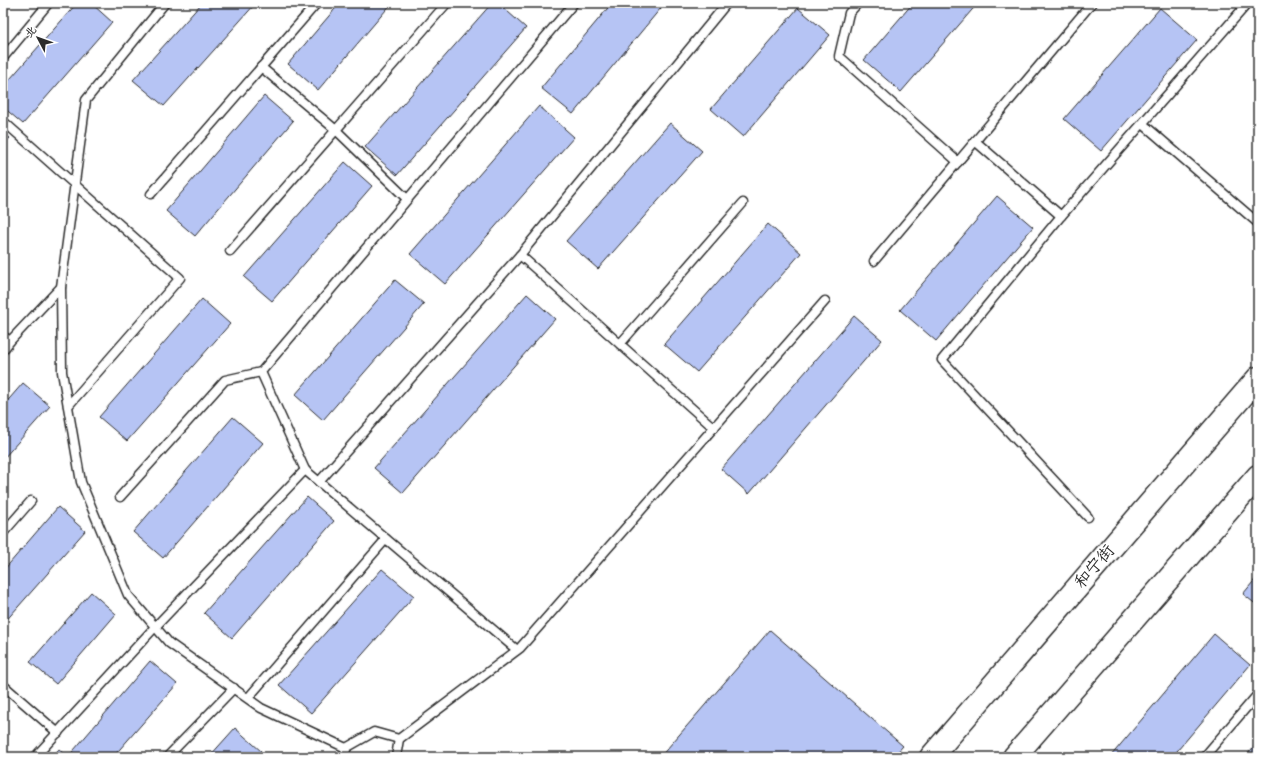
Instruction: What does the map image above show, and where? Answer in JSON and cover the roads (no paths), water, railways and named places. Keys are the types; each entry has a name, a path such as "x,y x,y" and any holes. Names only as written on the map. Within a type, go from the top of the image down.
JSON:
{"main road":[{"name":"和宁街","path":"931,757 1258,378"},
{"path":"1014,757 1258,476"}],"lane":[{"path":"165,3 86,100 61,286 62,372 80,482 128,595 169,643 262,708 346,748"},
{"path":"151,194 318,3"},
{"path":"230,251 447,3"},
{"path":"120,497 225,380 261,372 574,3"},
{"path":"319,482 520,255 727,3"},
{"path":"858,3 849,13 839,56 958,162"},
{"path":"874,261 1092,3"},
{"path":"1088,517 942,360 1061,216 1248,3"},
{"path":"3,58 47,5"},
{"path":"262,67 336,130 407,199"},
{"path":"3,121 180,278 68,406"},
{"path":"1142,124 1258,223"},
{"path":"975,141 1061,216"},
{"path":"620,344 743,203"},
{"path":"520,255 714,428"},
{"path":"3,350 6,338 61,286"},
{"path":"396,757 399,739 517,650 825,302"},
{"path":"261,372 306,470 517,650"},
{"path":"35,757 155,626 306,470"},
{"path":"3,533 31,501"},
{"path":"248,698 386,539"},
{"path":"3,685 58,733"},
{"path":"167,757 234,688"},
{"path":"1204,757 1258,694"},
{"path":"346,748 374,732 399,739"},
{"path":"345,757 346,748"}]}
